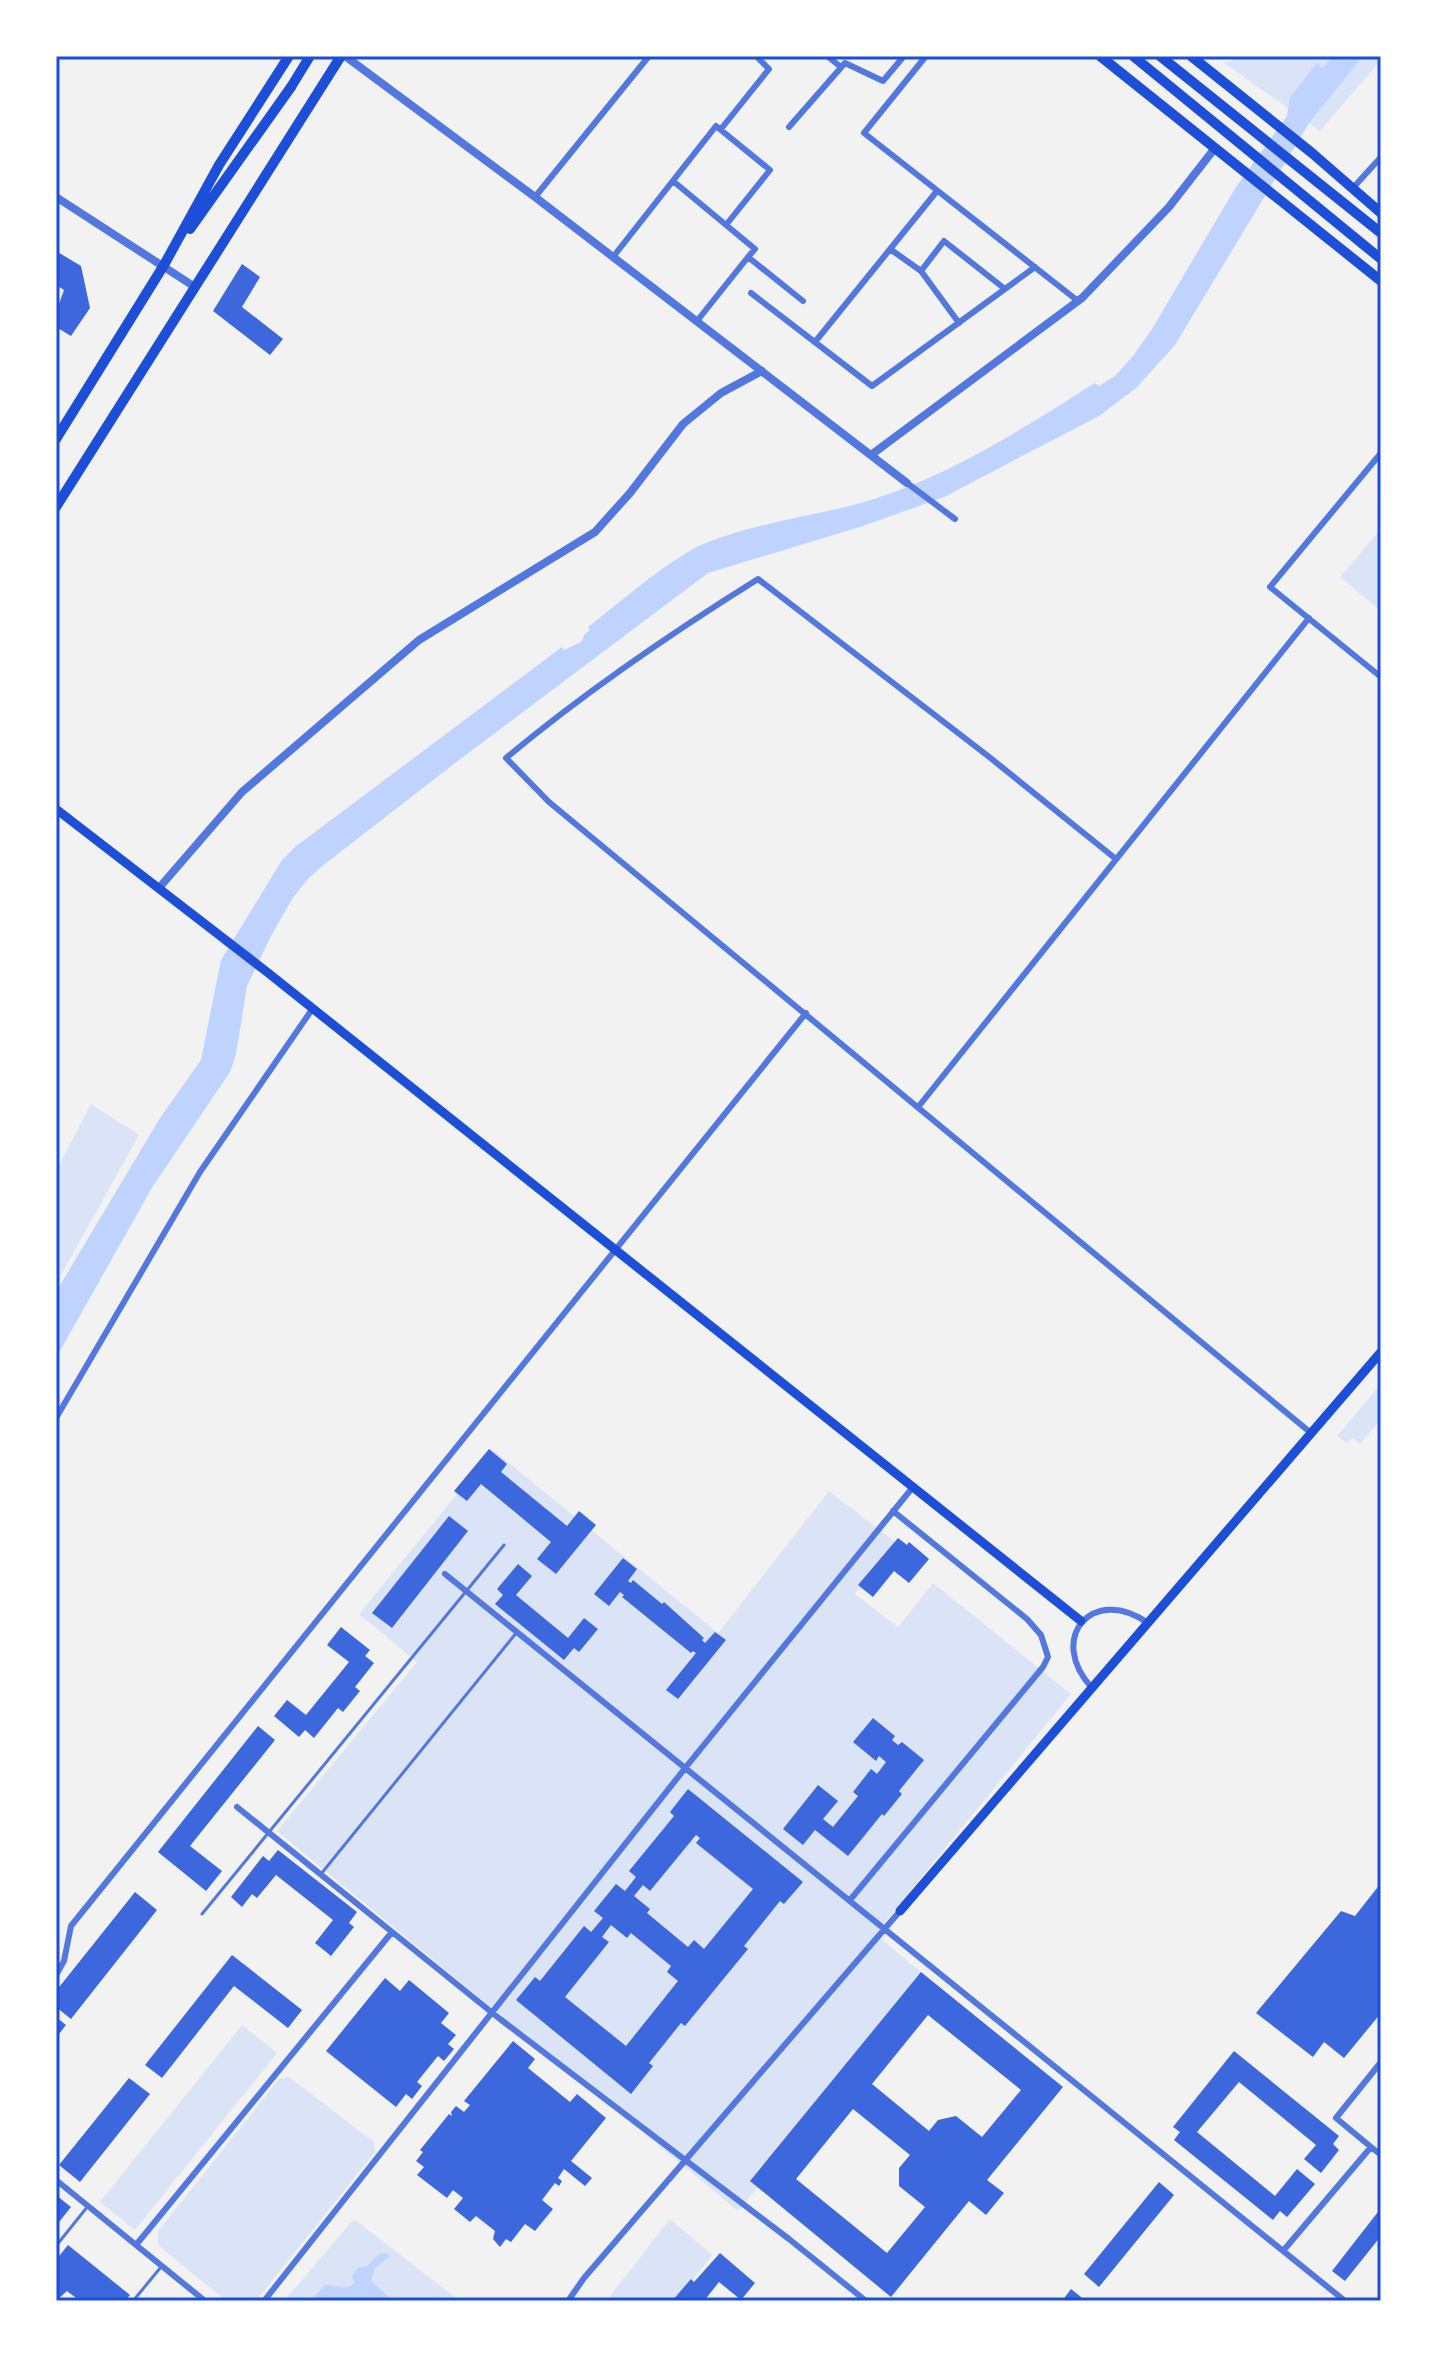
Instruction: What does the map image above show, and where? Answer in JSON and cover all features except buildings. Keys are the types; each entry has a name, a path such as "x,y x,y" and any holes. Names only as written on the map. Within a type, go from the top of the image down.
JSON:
{"main road":[{"path":"56,439 164,265 219,165 289,56"},
{"path":"164,265 310,56"},
{"path":"56,507 343,56"},
{"path":"1100,56 1381,281"},
{"path":"1133,56 1381,259"},
{"path":"1160,56 1381,233"},
{"path":"1191,56 1200,60 1381,213"},
{"path":"56,809 313,1008 1081,1621"},
{"path":"900,1911 1381,1352"}],"street":[{"path":"343,56 535,197 955,519"},
{"path":"535,197 649,56"},
{"path":"721,129 769,69 756,56"},
{"path":"827,56 841,67"},
{"path":"789,127 845,63 883,81 904,56"},
{"path":"926,56 864,133 1078,301"},
{"path":"613,257 716,126 770,170 726,225"},
{"path":"871,455 1078,301 1169,207 1215,148"},
{"path":"1352,189 1381,157"},
{"path":"673,181 755,249 697,321"},
{"path":"815,342 937,191"},
{"path":"56,197 195,287"},
{"path":"921,271 944,241 1005,289"},
{"path":"890,249 921,271 959,323"},
{"path":"748,257 803,301"},
{"path":"751,293 872,386 1035,267"},
{"path":"159,888 242,792 419,640 595,532 630,493 683,424 721,393 762,371"},
{"path":"1381,453 1270,587 1381,677"},
{"path":"1116,859 758,579 684,626 573,704 506,758 549,802 1311,1433"},
{"path":"919,1106 1309,618"},
{"path":"56,1418 200,1172 313,1008"},
{"path":"56,1975 64,1961 71,1926 806,1013"},
{"path":"264,2301 686,1767 913,1487"},
{"path":"850,1900 1043,1667 1048,1657 1041,1635 1027,1619 893,1511"},
{"path":"445,1574 1345,2301"},
{"path":"1092,1688 1075,1665 1072,1644 1081,1621 1096,1612 1116,1608 1135,1613 1148,1623"},
{"path":"237,1807 493,2013 866,2301"},
{"path":"568,2301 584,2278 900,1911"},
{"path":"136,2245 392,1932"},
{"path":"1381,2062 1336,2118 1381,2155"},
{"path":"1283,2251 1371,2147"},
{"path":"56,2180 205,2301"}],"lane":[{"path":"202,1914 504,1545"},
{"path":"320,1875 517,1632"},
{"path":"56,2246 88,2206"},
{"path":"133,2301 161,2266"}],"shaded area":[{"path":"1243,56 1381,56 1381,60 1320,131 1224,63"},
{"path":"1381,529 1381,611 1340,577"},
{"path":"91,1104 139,1135 56,1284 56,1171"},
{"path":"1381,1384 1381,1419 1360,1444 1353,1438 1347,1443 1337,1436"},
{"path":"493,1450 718,1633 829,1491 895,1542 855,1594 898,1627 933,1583 1071,1694 875,1934 929,1979 738,2211 277,1831 417,1662 359,1614"},
{"path":"242,2025 277,2053 135,2230 100,2202"},
{"path":"289,2077 374,2142 375,2152 256,2301 226,2301 158,2245 158,2231 279,2079"},
{"path":"354,2219 460,2301 284,2301"},
{"path":"670,2219 712,2255 677,2301 606,2301"}],"water":[{"path":"1333,56 1363,56 1309,123 1175,345 1136,388 1099,416 944,497 863,526 708,573 459,760 307,880 271,936 247,986 230,1072 153,1186 56,1358 56,1292 160,1118 201,1060 221,960 282,860 295,847 562,647 564,650 581,642 590,630 588,627 686,553 728,535 852,505 903,489 960,463 1095,383 1099,386 1115,376 1152,329 1236,187 1287,116 1290,97 1317,63 1322,68"},
{"path":"379,2254 390,2256 375,2268 371,2281 398,2301 310,2301 325,2285 351,2286 354,2283 352,2275 358,2268 367,2266"}]}
